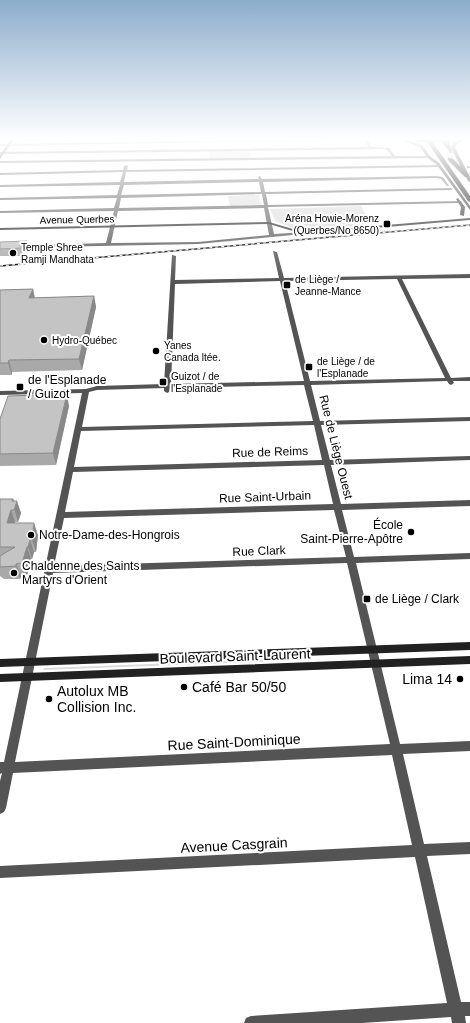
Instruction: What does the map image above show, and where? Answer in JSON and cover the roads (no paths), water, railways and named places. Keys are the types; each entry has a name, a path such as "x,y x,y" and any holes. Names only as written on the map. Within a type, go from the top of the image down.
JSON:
{"highway":[{"path":"461,188 470,200"}],"main road":[{"path":"450,188 463,207 462,215"},
{"path":"455,188 470,209"},
{"path":"462,215 470,219"},
{"path":"451,220 462,215"},
{"path":"303,233 470,219"},
{"name":"Avenue Querbes","path":"0,229 269,223 303,233"},
{"name":"Boulevard Saint-Laurent","path":"0,663 470,646"},
{"name":"Boulevard Saint-Laurent","path":"0,678 470,660"}],"street":[{"path":"108,245 121,188"},
{"path":"262,188 272,236"},
{"path":"0,199 427,188"},
{"path":"0,212 116,211 460,202"},
{"path":"0,247 194,243 303,233"},
{"name":"Rue de Liège Ouest","path":"275,252 373,649 420,850 462,1014"},
{"path":"167,389 174,256"},
{"path":"173,282 470,276"},
{"path":"399,278 450,382"},
{"path":"450,382 470,379"},
{"path":"0,393 86,391 95,393 167,389 450,382 470,384"},
{"path":"0,808 4,767 27,677 86,391"},
{"path":"78,429 470,419"},
{"name":"Rue de Reims","path":"70,470 470,458"},
{"name":"Rue Saint-Urbain","path":"60,515 470,503"},
{"name":"Rue Clark","path":"49,570 470,556"},
{"name":"Rue Saint-Dominique","path":"4,767 470,746"},
{"name":"Avenue Casgrain","path":"0,872 470,848"},
{"path":"251,1023 462,1014"}],"railway":[{"path":"0,266 470,225"}],"place":[{"name":"Aréna Howie-Morenz (Querbes/No 8650)","path":"387,224"},
{"name":"Temple Shree Ramji Mandhata","path":"13,253"},
{"name":"de Liège / Jeanne-Mance","path":"287,285"},
{"name":"Hydro-Québec","path":"44,340"},
{"name":"Yanes Canada ltée.","path":"156,351"},
{"name":"de Liège / de l'Esplanade","path":"309,367"},
{"name":"Guizot / de l'Esplanade","path":"163,382"},
{"name":"de l'Esplanade / Guizot","path":"20,387"},
{"name":"École Saint-Pierre-Apôtre","path":"411,532"},
{"name":"Notre-Dame-des-Hongrois","path":"31,535"},
{"name":"Chaldenne des Saints Martyrs d'Orient","path":"14,573"},
{"name":"de Liège / Clark","path":"367,599"},
{"name":"Lima 14","path":"460,679"},
{"name":"Café Bar 50/50","path":"184,687"},
{"name":"Autolux MB Collision Inc.","path":"49,699"}]}
